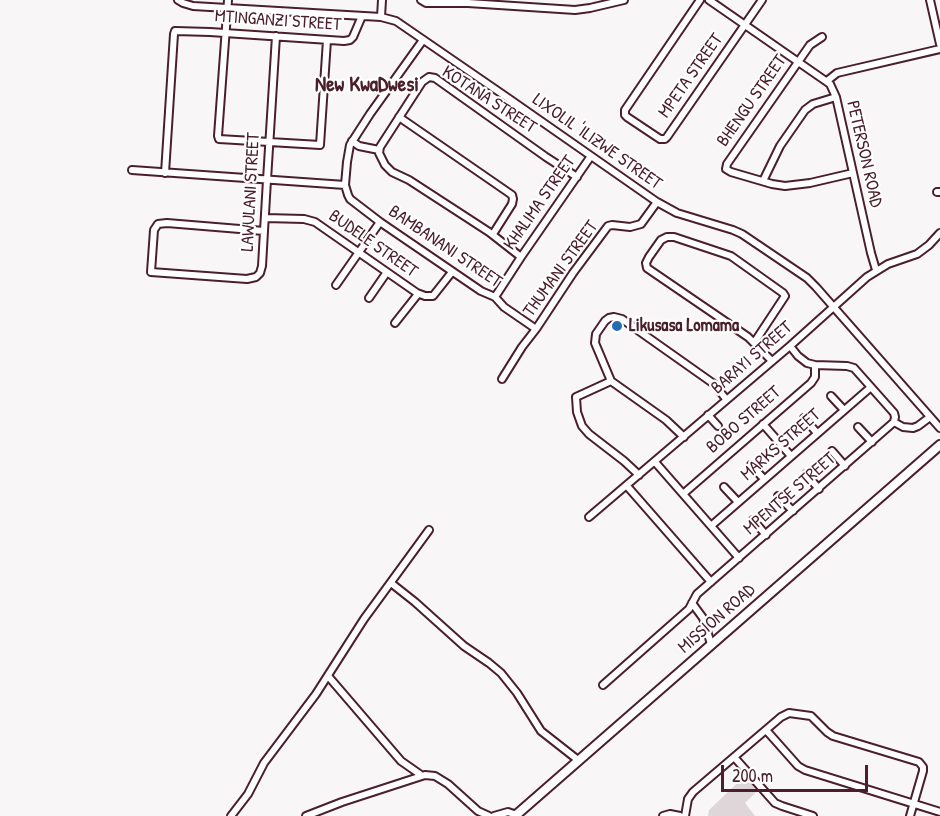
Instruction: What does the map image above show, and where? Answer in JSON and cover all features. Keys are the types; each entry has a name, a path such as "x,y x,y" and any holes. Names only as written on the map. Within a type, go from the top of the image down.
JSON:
{"street":[{"name":"LIXOLIL 'ILIZWE STREET","path":"178,0 193,6 381,17 396,21 657,202 677,213 742,234 807,278 940,428"},
{"path":"228,0 219,139 320,145 327,40"},
{"path":"381,17 382,0"},
{"path":"421,0 426,3 468,3 575,10 624,0"},
{"name":"MPETA STREET","path":"700,0 625,110 627,117 657,138 662,140 667,137 745,24"},
{"name":"PETERSON ROAD","path":"709,0 827,81 833,89 876,270"},
{"path":"745,24 762,0"},
{"path":"930,0 940,44"},
{"name":"MTINGANZI STREET","path":"165,173 175,31 190,30 344,41 350,40 356,32 362,16"},
{"name":"LAWULANI STREET","path":"264,231 158,224 154,230 151,272 252,279 259,275 261,270 264,231 265,218 276,36"},
{"name":"BHENGU STREET","path":"822,37 812,42 726,166 731,172 778,185 792,186 853,173"},
{"path":"132,170 345,185 346,162 352,141 423,40"},
{"path":"827,81 837,73 940,49"},
{"name":"KOTANA STREET","path":"379,150 423,80 429,77 435,78 577,177"},
{"path":"763,181 780,146 805,110 813,104 836,98"},
{"path":"399,117 512,195 512,204 492,234"},
{"path":"352,141 359,146 379,150 388,170 418,186 492,234 521,257"},
{"name":"KHALIMA STREET","path":"495,297 591,156"},
{"name":"BAMBANANI STREET","path":"345,185 350,199 380,222 481,291 495,297 504,307 536,329"},
{"name":"THUMANI STREET","path":"502,379 573,273 608,226 630,227 641,224 657,202"},
{"name":"BUDELE STREET","path":"265,218 315,222 418,294 433,296 452,272"},
{"path":"336,285 380,222"},
{"name":"BARAYI STREET","path":"589,518 876,270 917,254 940,233"},
{"path":"754,343 785,296 783,293 731,256 674,237 661,240 649,257 646,263 647,268 754,343 772,361"},
{"path":"369,297 387,272"},
{"path":"394,323 418,294"},
{"path":"684,437 666,420 611,381 595,343 599,328 607,319 614,317 622,319 698,372 717,387 726,399"},
{"path":"790,346 801,360 815,365 854,368 894,413 894,422 903,427 913,428 930,417"},
{"name":"BOBO STREET","path":"683,494 813,380 815,365"},
{"path":"611,381 576,398 577,412 586,431 639,475"},
{"name":"MARKS STREET","path":"711,526 872,387"},
{"path":"831,396 844,410"},
{"path":"708,415 718,426"},
{"path":"804,418 817,433"},
{"name":"MPENTSE STREET","path":"603,685 689,609 696,594 894,422"},
{"path":"763,424 791,456"},
{"path":"858,427 872,442"},
{"name":"MISSION ROAD","path":"516,816 940,445"},
{"path":"832,451 845,466"},
{"path":"655,462 739,558"},
{"path":"751,465 764,479"},
{"path":"806,474 819,489"},
{"path":"627,486 711,582"},
{"path":"724,487 738,502"},
{"path":"778,496 793,512"},
{"path":"753,520 766,534"},
{"path":"231,816 248,794 264,763 316,694 364,619 429,530"},
{"path":"391,583 464,646 501,673 517,693 541,731 578,760"},
{"path":"692,603 704,618 711,645"},
{"path":"328,676 401,761 421,775"},
{"path":"663,816 670,814 682,816 690,795 766,729 789,713 811,716 833,736 916,761 923,767 923,775 910,816"},
{"path":"766,729 798,766 805,770 940,812"},
{"path":"734,757 775,803 813,816"},
{"path":"306,816 421,775 435,776 448,784 478,811 489,816"},
{"path":"494,816 508,812 516,816"}],"shaded area":[{"path":"746,775 758,790 745,803 755,816 708,816 709,810"}],"place":[{"name":"Likusasa Lomama","path":"617,326"}],"district":[{"name":"New KwaDwesi","path":"367,85"}]}
